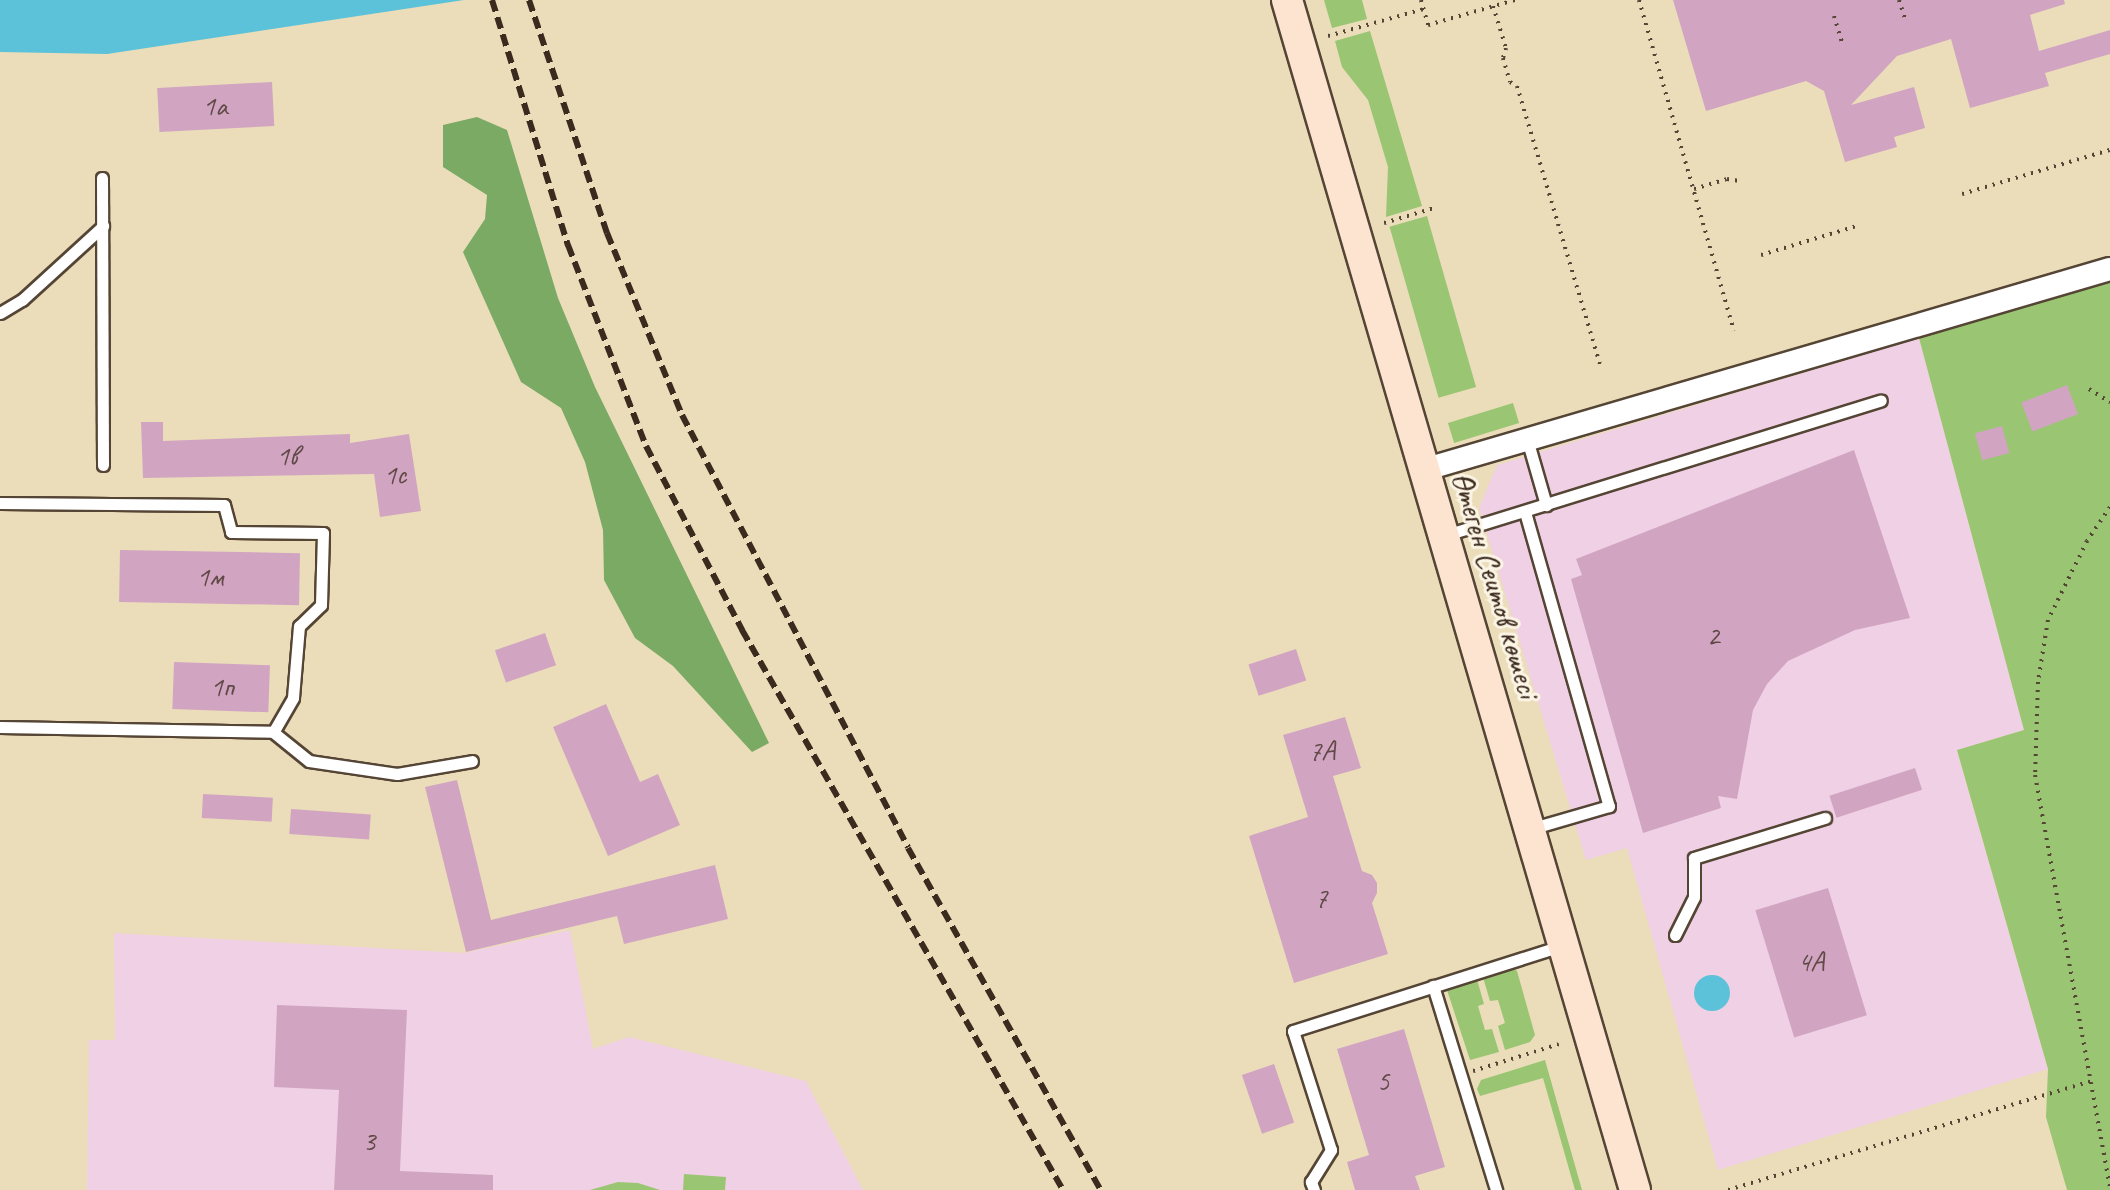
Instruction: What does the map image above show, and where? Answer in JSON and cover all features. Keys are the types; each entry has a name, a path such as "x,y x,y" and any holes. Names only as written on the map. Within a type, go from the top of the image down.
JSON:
{"main road":[{"name":"Өтеген Сеитов көшесі","path":"1287,0 1635,1190"}],"street":[{"path":"1423,470 2110,269"}],"lane":[{"path":"102,178 103,465"},
{"path":"0,313 22,300 103,226"},
{"path":"1443,536 1881,400"},
{"path":"1527,439 1546,505"},
{"path":"0,503 224,505 231,532 323,533 321,605 299,626 293,698 273,732"},
{"path":"1525,512 1609,806 1529,829"},
{"path":"0,727 273,732 309,761 397,774 472,761"},
{"path":"1675,935 1694,897 1694,858 1825,818"},
{"path":"1314,1190 1311,1182 1331,1150 1293,1031 1564,945"},
{"path":"1433,986 1496,1190"}],"path":[{"path":"1421,0 1428,25 1515,0"},
{"path":"1639,0 1734,331"},
{"path":"1899,0 1906,22"},
{"path":"1493,6 1506,48 1503,58 1510,82 1517,86 1601,368"},
{"path":"1328,36 1424,9"},
{"path":"1834,16 1842,42"},
{"path":"1962,194 2110,150"},
{"path":"1694,189 1727,179 1740,181"},
{"path":"1384,223 1434,208"},
{"path":"1761,255 1860,225"},
{"path":"2089,389 2110,402"},
{"path":"2110,507 2087,541 2048,620 2038,682 2035,775 2110,1186"},
{"path":"1461,1075 1559,1044"},
{"path":"1728,1190 2092,1081"}],"shaded area":[{"path":"1919,338 2024,730 1957,751 2048,1069 1718,1170 1627,848 1586,860 1479,508 1497,465"},
{"path":"570,930 593,1049 629,1037 806,1081 863,1190 87,1190 89,1040 115,1040 114,933 464,953"}],"green space":[{"path":"1324,0 1362,0 1367,19 1332,28"},
{"path":"1370,31 1422,206 1386,217 1388,167 1368,100 1342,67 1335,41"},
{"path":"477,117 507,130 558,298 595,387 769,743 752,752 673,666 635,638 604,580 603,530 585,462 561,408 521,382 463,252 485,219 487,195 443,167 443,125"},
{"path":"1427,216 1476,387 1439,398 1390,227"},
{"path":"2110,282 2110,1190 2067,1190 2046,1117 2048,1069 1957,750 2024,730 1919,338"},
{"path":"1513,403 1519,423 1454,443 1448,423"},
{"path":"1509,965 1517,971 1535,1035 1530,1042 1505,1050 1498,1026 1505,1023 1498,1000 1490,1001 1482,974"},
{"path":"1476,976 1484,1004 1478,1006 1485,1030 1492,1029 1499,1052 1470,1060 1446,987"},
{"path":"1545,1060 1582,1190 1575,1190 1543,1078 1480,1096 1477,1089 1481,1080"},
{"path":"684,1174 726,1177 725,1190 683,1190"},
{"path":"618,1182 638,1183 660,1190 590,1190"}],"water":[{"path":"0,0 464,0 107,54 0,52"},
{"path":"1712,975 1725,980 1730,993 1725,1006 1712,1011 1699,1006 1694,993 1699,980"}],"building":[{"path":"1673,0 2064,0 2065,4 2030,15 2039,51 2110,30 2110,54 2045,73 2049,86 1970,108 1951,39 1897,56 1851,105 1914,87 1925,128 1894,137 1897,147 1845,162 1824,91 1806,81 1706,111"},
{"path":"272,82 274,126 159,132 157,88"},
{"path":"2067,385 2078,414 2032,432 2021,403"},
{"path":"141,422 163,422 163,441 350,434 350,443 409,434 421,511 380,517 374,474 143,478"},
{"path":"2002,426 2009,453 1982,460 1975,433"},
{"path":"1854,450 1910,618 1855,630 1788,661 1767,684 1753,710 1737,799 1718,796 1721,808 1643,833 1571,579 1582,575 1576,559"},
{"path":"120,550 300,553 299,605 119,602"},
{"path":"545,633 556,665 506,682 495,650"},
{"path":"1296,649 1306,680 1259,696 1248,664"},
{"path":"174,662 270,665 268,712 172,709"},
{"path":"606,704 640,782 658,774 680,825 608,856 553,727"},
{"path":"1345,717 1361,768 1333,776 1362,871 1372,875 1377,883 1377,893 1372,903 1388,954 1294,983 1249,836 1308,817 1283,735"},
{"path":"1915,768 1922,790 1837,818 1829,796"},
{"path":"457,780 491,920 715,865 728,919 624,944 617,916 466,952 425,787"},
{"path":"203,794 273,798 272,822 202,818"},
{"path":"291,809 371,815 369,840 289,834"},
{"path":"1828,888 1867,1015 1794,1037 1755,910"},
{"path":"277,1005 407,1010 400,1171 493,1175 493,1190 334,1190 339,1090 274,1087"},
{"path":"1404,1029 1445,1167 1415,1176 1420,1190 1355,1190 1347,1162 1369,1155 1337,1049"},
{"path":"1274,1064 1294,1123 1262,1134 1242,1075"}],"railway":[{"path":"492,0 568,245 646,446 742,630 1063,1190"},
{"path":"529,0 607,233 682,415 908,848 1101,1190"}]}
